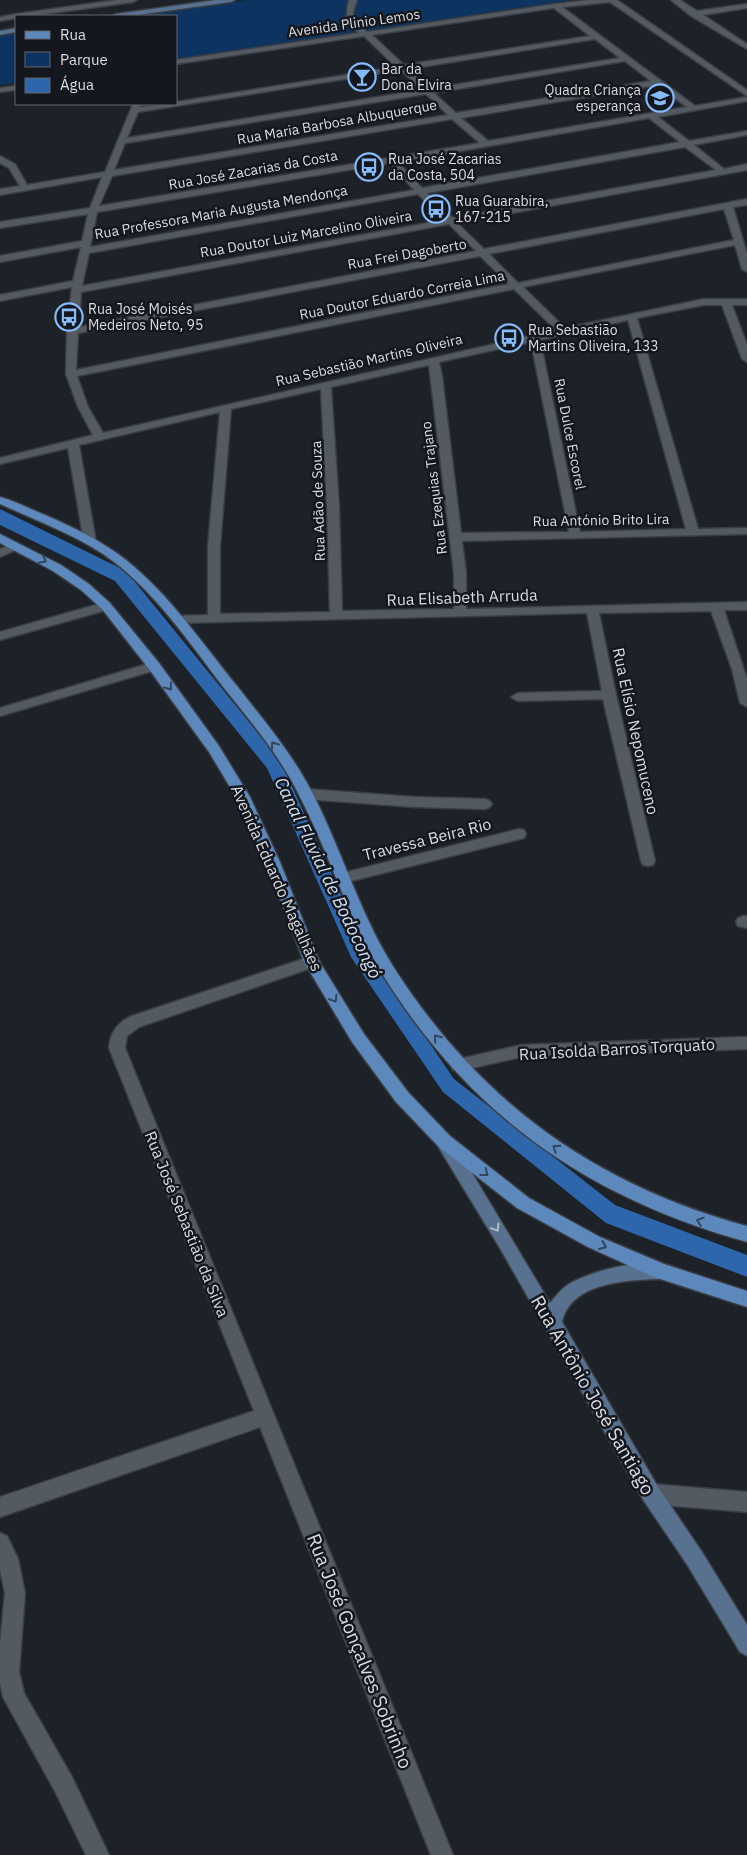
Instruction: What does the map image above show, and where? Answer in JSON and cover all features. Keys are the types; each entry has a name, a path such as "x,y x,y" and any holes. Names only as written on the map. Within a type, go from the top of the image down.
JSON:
{"main road":[{"path":"0,500 90,542 118,560 156,594 178,619 284,759 306,794 374,947 412,1007 479,1087 536,1135 595,1174 673,1212 721,1228 747,1234"},
{"name":"Avenida Eduardo Magalhães","path":"0,538 57,568 85,588 106,606 154,666 214,749 243,797 273,862 312,962 364,1046 402,1097 444,1142 523,1203 594,1242 660,1271 747,1299"}],"street":[{"path":"24,15 133,0"},
{"path":"123,15 230,0"},
{"path":"353,0 349,13 350,20 354,26 366,34 486,144"},
{"path":"555,6 608,0"},
{"path":"612,0 747,94"},
{"path":"675,0 747,47"},
{"path":"555,6 693,108"},
{"name":"Avenida Plinio Lemos","path":"178,62 555,6"},
{"path":"694,14 747,6"},
{"path":"0,19 15,16"},
{"path":"0,33 15,30"},
{"path":"726,34 740,32"},
{"path":"178,104 596,37"},
{"path":"122,141 625,59"},
{"name":"Rua Maria Barbosa Albuquerque","path":"0,192 659,82"},
{"path":"0,90 15,88"},
{"name":"Rua José Zacarias da Costa","path":"0,225 93,211 747,98"},
{"path":"134,106 155,105"},
{"path":"98,436 83,407 71,374 72,331 77,287 93,211 122,141 134,106"},
{"path":"108,174 134,106"},
{"path":"650,115 722,171"},
{"name":"Rua Professora Maria Augusta Mendonça","path":"0,259 85,247 420,191 747,132"},
{"path":"0,159 12,166 25,188"},
{"path":"392,160 420,191 562,331"},
{"name":"Rua Doutor Luiz Marcelino Oliveira","path":"0,298 77,287 451,222 747,167"},
{"name":"Rua Frei Dagoberto","path":"72,331 483,254 747,202"},
{"path":"728,206 747,269"},
{"name":"Rua Doutor Eduardo Correia Lima","path":"71,374 738,242"},
{"path":"726,302 747,359"},
{"name":"Rua Sebastião Martins Oliveira","path":"0,461 98,436 688,304 747,302"},
{"path":"632,317 692,533"},
{"name":"Rua Dulce Escorel","path":"535,338 576,535"},
{"name":"Rua Ezequias Trajano","path":"433,360 437,376 460,573 460,613"},
{"name":"Rua Adão de Souza","path":"326,385 334,507 336,616"},
{"path":"214,618 214,546 226,407"},
{"path":"73,443 90,542"},
{"name":"Rua António Brito Lira","path":"456,537 747,531"},
{"path":"0,553 16,546"},
{"path":"0,636 106,606"},
{"path":"716,606 738,669 747,703"},
{"name":"Rua Elisabeth Arruda","path":"178,619 747,606"},
{"name":"Rua Elísio Nepomuceno","path":"592,609 609,695 648,861"},
{"path":"0,712 154,666"},
{"path":"518,697 609,695"},
{"name":"Travessa Beira Rio","path":"306,794 397,801 485,804"},
{"name":"Travessa Beira Rio","path":"343,878 519,834"},
{"name":"Rua José Sebastião da Silva","path":"278,1447 264,1417 117,1048 117,1039 122,1030 129,1024 312,962"},
{"name":"Rua Isolda Barros Torquato","path":"459,1065 521,1051 747,1043"},
{"name":"Rua Antônio José Santiago","path":"444,1142 650,1494 695,1558 747,1645"},
{"path":"552,1325 556,1311 565,1298 577,1289 614,1275 629,1272 660,1271"},
{"path":"0,1507 264,1417"},
{"name":"Rua José Gonçalves Sobrinho","path":"278,1447 442,1855"},
{"path":"650,1494 747,1502"},
{"path":"0,1544 8,1558 15,1593 8,1672 14,1697 64,1785 98,1855"}],"shaded area":[{"name":"Quadra Criança esperança","path":"663,90 681,102 657,107 641,93"}],"green space":[{"path":"247,0 573,0 178,60 178,15 149,15"},
{"path":"15,33 15,83 0,85 0,35"}],"water":[{"name":"Canal Fluvial de Bodocongó","path":"0,509 126,571 280,760 366,950 454,1079 615,1205 747,1255 747,1277 606,1223 443,1092 351,957 267,768 115,581 0,525"}],"place":[{"name":"Bar da Dona Elvira","path":"362,77"},
{"name":"Quadra Criança esperança","path":"660,98"},
{"name":"Rua José Zacarias da Costa, 504","path":"369,167"},
{"name":"Rua Guarabira, 167-215","path":"436,209"},
{"name":"Rua José Moisés Medeiros Neto, 95","path":"69,317"},
{"name":"Rua Sebastião Martins Oliveira, 133","path":"509,338"}]}
